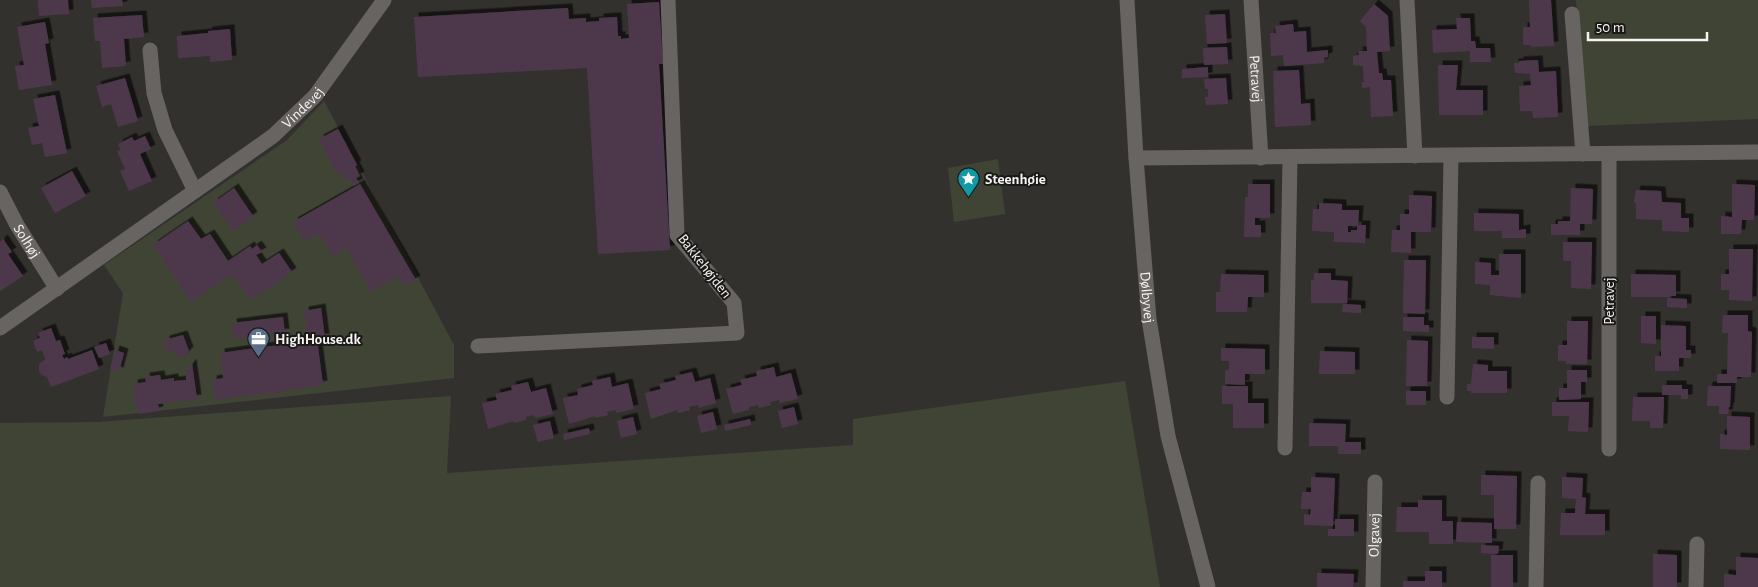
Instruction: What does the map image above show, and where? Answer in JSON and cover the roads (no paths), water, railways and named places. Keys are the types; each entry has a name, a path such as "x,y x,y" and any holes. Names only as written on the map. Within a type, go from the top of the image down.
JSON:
{"street":[{"name":"Vindevej","path":"0,328 274,136 315,96 384,0"},
{"name":"Bakkehøjden","path":"478,346 736,332 734,303 677,235 668,0"},
{"name":"Dølbyvej","path":"1127,0 1136,158 1149,319 1168,436 1208,587"},
{"name":"Petravej","path":"1251,0 1261,158"},
{"path":"1407,0 1415,156"},
{"path":"1572,14 1583,154"},
{"path":"150,50 154,93 165,130 196,191"},
{"path":"1136,158 1758,152"},
{"name":"Petravej","path":"1609,154 1609,449"},
{"path":"1447,397 1452,156"},
{"path":"1286,448 1290,157"},
{"name":"Solhøj","path":"0,192 17,225 57,289"},
{"name":"Olgavej","path":"1373,587 1375,482"},
{"path":"1536,587 1538,483"},
{"path":"1696,587 1697,544"}],"place":[{"name":"Steenhøie","path":"969,198"},
{"name":"HighHouse.dk","path":"259,358"}]}
